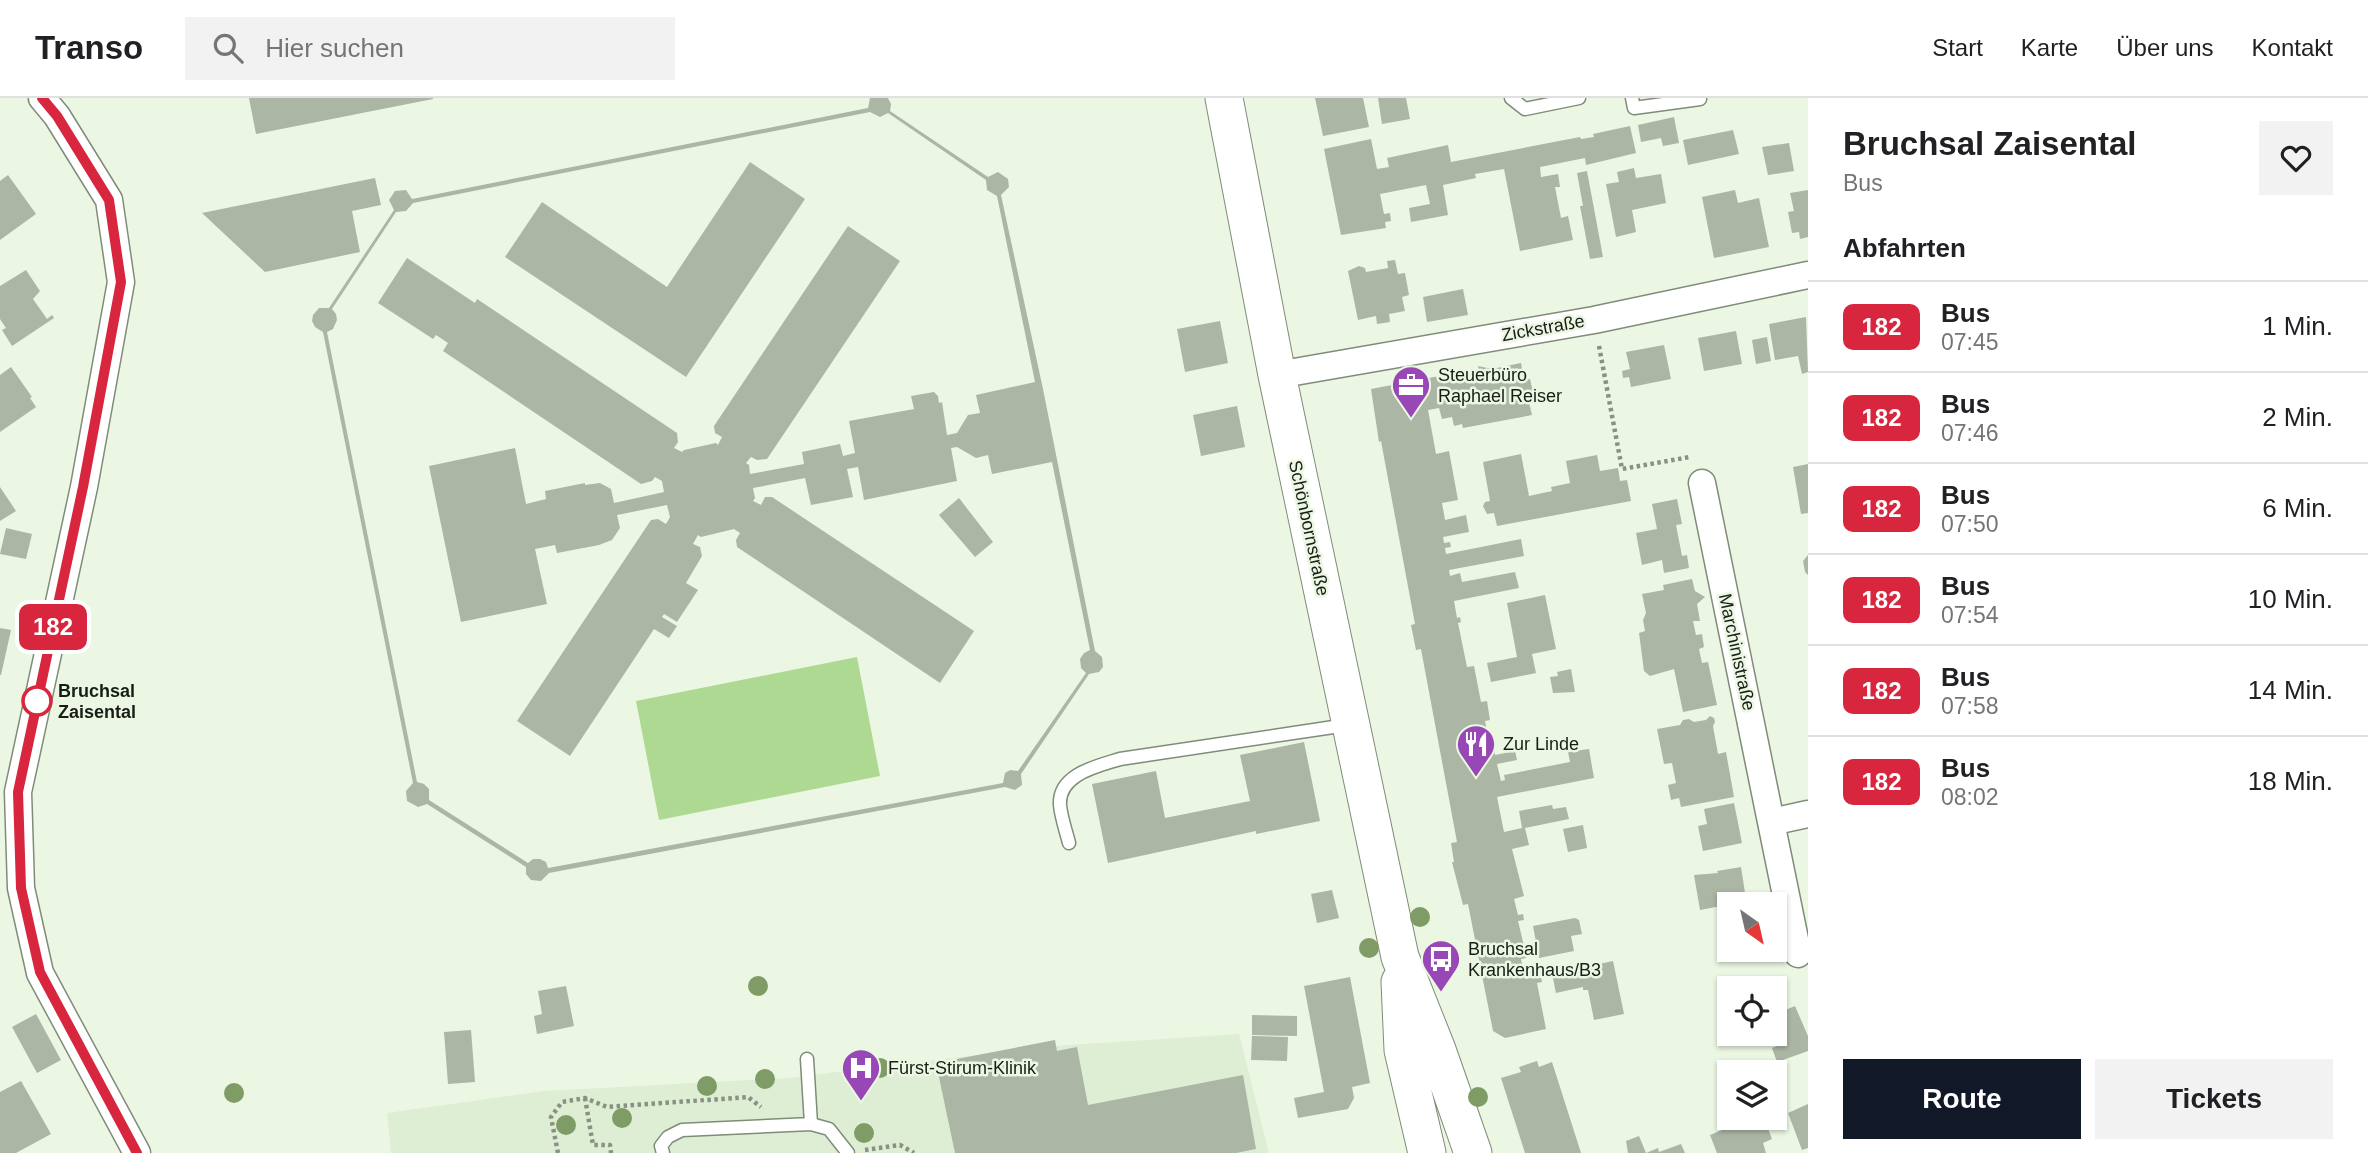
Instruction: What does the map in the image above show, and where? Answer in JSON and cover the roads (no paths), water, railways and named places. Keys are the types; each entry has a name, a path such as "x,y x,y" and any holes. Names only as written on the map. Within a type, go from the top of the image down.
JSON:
{"main road":[{"name":"Schönbornstraße","path":"1224,98 1277,375 1400,957 1472,1148"},
{"name":"Schönbornstraße","path":"1400,957 1403,1050 1428,1153"}],"street":[{"path":"42,98 57,116 109,200 121,282 83,487 9,794 21,888 40,972 137,1153"},
{"name":"Zickstraße","path":"1277,375 1594,320 1808,275"},
{"name":"Marchinistraße","path":"1702,483 1798,954"},
{"path":"1772,821 1808,814"},
{"path":"1428,1153 1472,1148"}],"lane":[{"path":"1511,98 1525,109 1580,98"},
{"path":"1632,98 1634,108 1700,99"},
{"path":"1069,843 1060,803 1066,785 1087,769 1120,759 1351,725"},
{"path":"807,1059 811,1124"},
{"path":"663,1153 662,1146 668,1137 682,1130 784,1124 811,1124 829,1129 848,1153"}],"place":[{"name":"Steuerbüro Raphael Reiser","path":"1411,419"},
{"name":"Bruchsal Zaisental","path":"37,701"},
{"name":"Zur Linde","path":"1476,778"},
{"name":"Bruchsal Krankenhaus/B3","path":"1441,993"},
{"name":"Fürst-Stirum-Klinik","path":"861,1102"}]}
